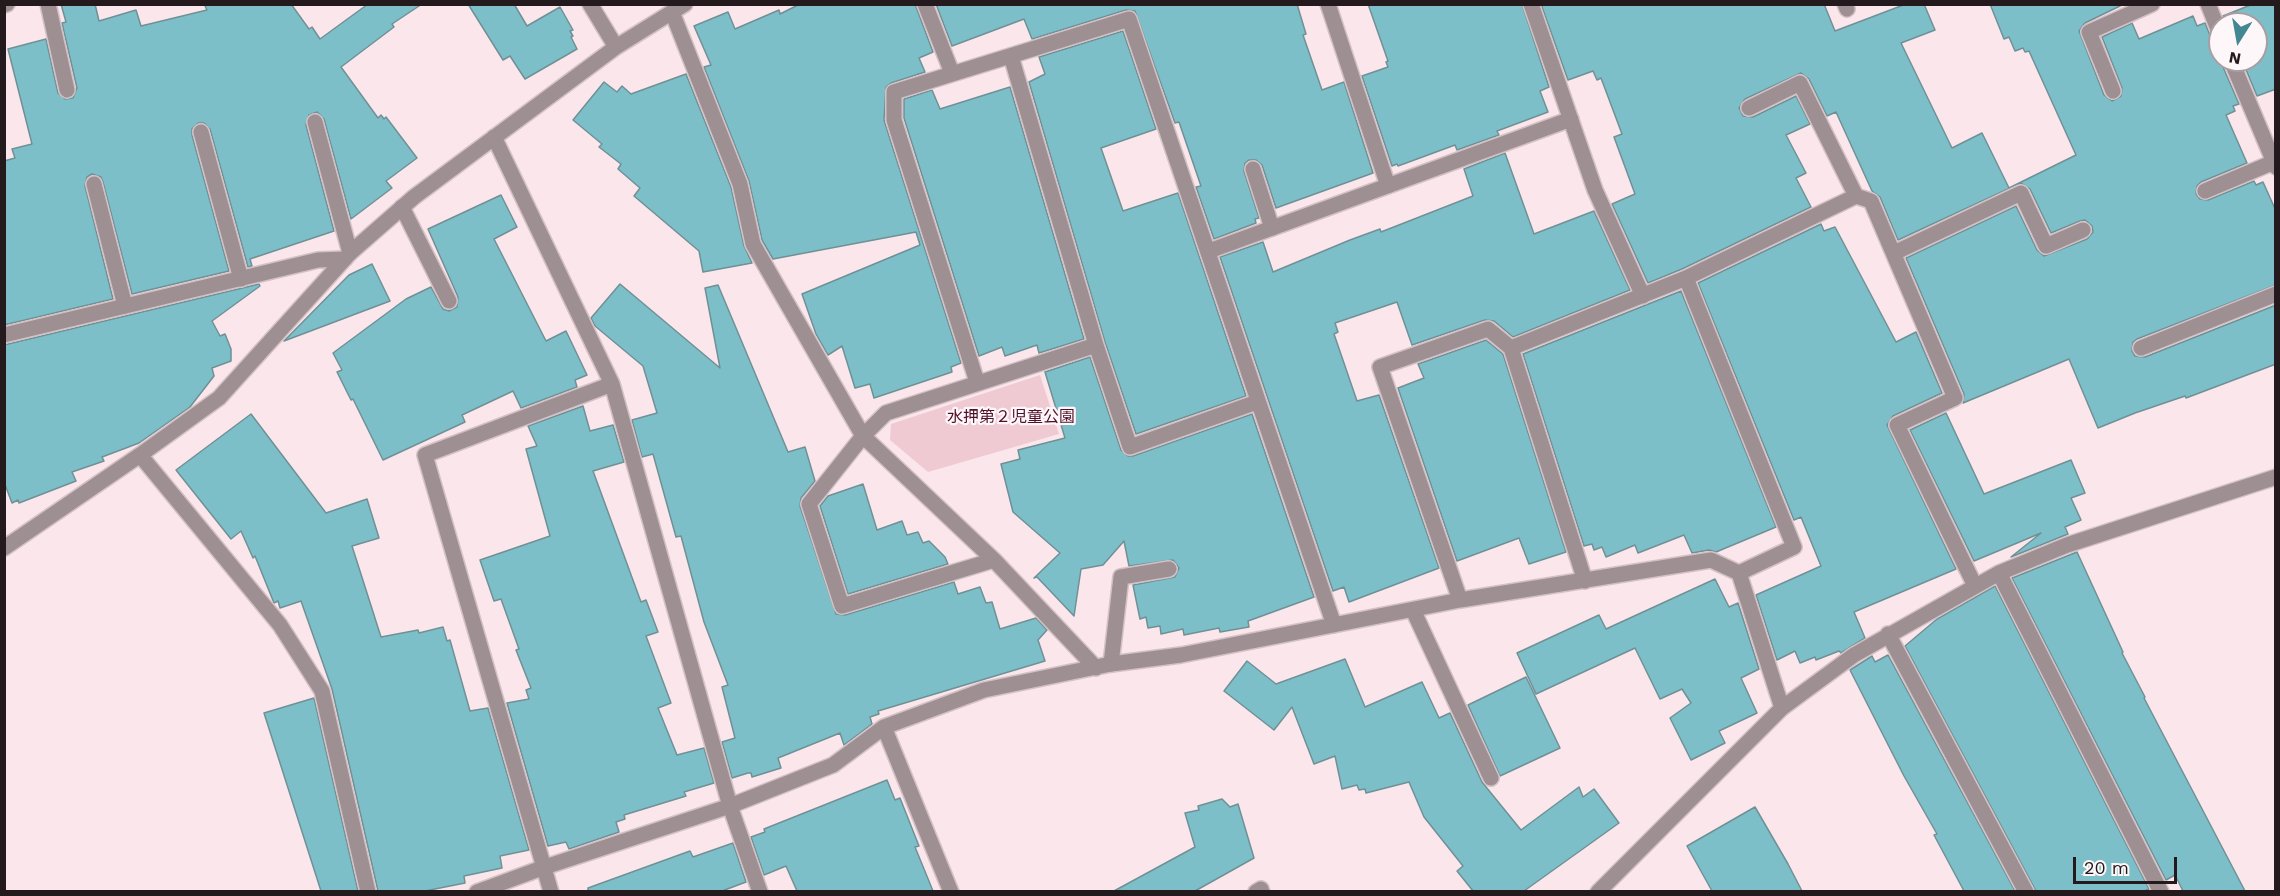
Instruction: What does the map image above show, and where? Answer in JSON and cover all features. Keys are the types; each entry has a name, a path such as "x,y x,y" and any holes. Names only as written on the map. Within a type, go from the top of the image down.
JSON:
{"street":[{"path":"48,4 67,90"},
{"path":"590,4 616,47"},
{"path":"925,4 952,73"},
{"path":"1328,4 1388,186"},
{"path":"1531,4 1595,190 1643,296"},
{"path":"2113,91 2089,32 2152,4"},
{"path":"4,548 141,455 219,398 348,256 402,207 616,47 679,8 740,184 753,244 863,436 1103,666"},
{"path":"977,382 894,120 894,92 1129,19 1334,625"},
{"path":"1011,56 1096,345 1130,447 1257,402"},
{"path":"2205,191 2275,164 2236,72"},
{"path":"1749,108 1800,83 1856,196"},
{"path":"1209,251 1571,118"},
{"path":"315,122 348,256"},
{"path":"201,132 241,279"},
{"path":"494,137 612,384 730,806 760,891"},
{"path":"1253,169 1272,228"},
{"path":"94,184 125,306"},
{"path":"1894,253 2021,193 2046,246 2083,230"},
{"path":"1511,348 1686,278 1856,196 1871,201 1955,398 1898,425 1975,586"},
{"path":"402,207 449,301"},
{"path":"4,335 318,260 348,256"},
{"path":"1686,278 1794,547 1739,573"},
{"path":"2141,348 2276,294"},
{"path":"1460,600 1380,368 1488,329 1511,348 1585,581"},
{"path":"994,560 842,606 809,504 863,436 886,413 1096,345"},
{"path":"551,891 542,868 425,455 612,384"},
{"path":"141,455 280,625 322,691 368,891"},
{"path":"1598,891 1782,708 1854,655 1888,634 1999,573 2067,545 2276,477"},
{"path":"477,891 730,806 833,765 884,727 984,690 1103,666 1181,655 1460,600 1711,560 1739,573 1782,708"},
{"path":"1103,666 1121,577 1169,569"},
{"path":"1999,573 2161,891"},
{"path":"1413,610 1491,778"},
{"path":"1888,634 2026,891"},
{"path":"884,727 951,891"},
{"path":"1256,891 1261,889 1262,891"}],"green space":[{"name":"水押第２児童公園","path":"1040,375 1059,434 928,472 890,440 891,424"}],"building":[{"path":"61,4 95,4 99,21 136,10 141,26 207,10 204,4 291,4 309,29 312,27 320,39 368,4 422,4 392,24 394,27 341,67 378,118 381,115 384,119 386,117 417,158 386,181 392,188 351,219 324,119 317,112 309,115 306,125 334,231 250,259 252,266 248,267 210,129 204,123 198,123 192,129 192,135 229,271 132,294 103,182 101,177 92,174 87,177 85,186 113,299 4,325 4,161 15,158 12,149 32,144 8,49 46,39 58,93 65,99 73,98 77,88 62,23 66,22"},
{"path":"468,4 514,4 527,26 560,7 573,30 570,31 573,36 571,37 577,49 525,79 510,56 503,60"},
{"path":"800,4 915,4 933,52 919,58 925,72 891,83 886,87 884,120 961,363 951,367 952,372 874,398 870,384 855,388 842,346 828,355 816,334 802,294 920,245 916,232 773,259 762,240 749,181 704,67 711,65 694,26 728,12 735,29 779,10 780,14"},
{"path":"936,4 1297,4 1306,34 1303,35 1322,90 1344,82 1373,173 1276,208 1262,165 1256,160 1249,160 1245,163 1244,171 1259,218 1255,219 1256,223 1214,239 1196,187 1201,186 1179,122 1175,123 1135,11 1126,10 1032,39 1024,19 952,46"},
{"path":"1368,4 1522,4 1549,87 1540,91 1548,112 1497,131 1499,135 1457,150 1455,145 1398,166 1397,164 1392,166 1362,76 1388,67 1386,62 1388,61"},
{"path":"1541,4 1824,4 1835,31 1906,4 1924,4 1935,30 1901,43 1952,148 1982,133 2009,188 2076,155 2029,51 2025,52 2023,48 2015,51 2009,37 2004,39 1990,4 2124,4 2085,23 2079,31 2104,95 2112,101 2121,96 2122,88 2102,37 2132,23 2139,39 2193,16 2197,26 2205,23 2208,30 2208,72 2225,72 2239,104 2233,106 2235,111 2226,115 2247,163 2201,182 2197,186 2196,194 2200,199 2208,200 2254,181 2256,185 2263,182 2276,211 2276,285 2137,339 2133,342 2132,351 2135,356 2145,357 2276,305 2276,364 2098,428 2069,359 1963,403 1964,394 1906,258 2016,206 2037,250 2044,256 2087,239 2093,232 2092,226 2085,220 2051,233 2030,189 2021,183 1898,240 1880,197 1872,191 1836,112 1827,116 1809,79 1801,73 1745,99 1739,108 1743,116 1753,117 1796,96 1810,124 1786,135 1806,173 1796,178 1811,207 1648,283 1612,204 1635,194 1614,137 1622,134 1601,78 1597,80 1593,71 1568,80"},
{"path":"2253,4 2276,4 2276,89 2257,96 2247,72 2268,72 2268,12 2233,12"},
{"path":"1123,31 1156,129 1101,148 1123,211 1178,193 1246,396 1136,434 1105,342 1029,82 1045,74 1039,57"},
{"path":"686,74 731,187 744,246 752,263 703,272 699,251 634,196 640,188 618,169 621,164 599,147 602,144 573,120 604,82 617,92 622,86 631,94"},
{"path":"1010,87 1084,339 1039,353 1037,345 1005,356 1002,347 979,356 904,118 904,99 932,90 940,109"},
{"path":"1505,153 1534,234 1594,211 1630,290 1513,337 1494,321 1485,320 1412,345 1397,302 1335,323 1338,332 1334,334 1357,401 1379,395 1439,568 1349,602 1344,587 1333,591 1220,257 1263,242 1273,272 1350,240 1380,229 1381,232 1473,196 1464,169"},
{"path":"501,195 517,227 494,239 546,341 566,331 587,375 575,380 577,387 521,408 513,391 462,415 465,422 383,460 337,372 342,370 333,353 406,299 431,287 443,309 449,311 457,307 458,297 428,229"},
{"path":"1821,224 1824,231 1835,227 1896,342 1916,332 1942,393 1893,416 1887,425 1956,569 1854,612 1865,638 1841,653 1839,651 1816,660 1815,657 1800,663 1795,651 1777,660 1756,595 1821,566 1801,517 1794,520 1698,283"},
{"path":"372,264 390,301 284,341 349,275"},
{"path":"259,284 260,286 212,321 220,336 225,334 231,349 231,361 212,368 214,376 190,407 139,443 102,457 104,461 72,472 76,481 19,503 18,500 12,503 4,482 4,345"},
{"path":"620,284 720,368 705,288 718,285 788,452 805,447 815,481 801,498 800,506 836,614 845,615 954,582 958,594 980,587 986,603 992,602 1000,629 1036,618 1047,630 1038,640 1045,661 878,711 879,714 870,717 872,724 844,745 840,733 778,758 781,768 752,777 751,773 748,773 732,778 722,742 735,738 722,687 728,685 704,622 681,536 676,537 653,454 642,457 632,420 657,413 643,366 595,326 591,318"},
{"path":"1681,291 1776,527 1716,552 1709,550 1692,553 1684,535 1638,553 1635,545 1606,557 1602,547 1594,550 1592,544 1584,546 1523,354"},
{"path":"1486,340 1503,354 1566,552 1529,564 1519,538 1457,561 1398,388 1424,378 1418,364"},
{"path":"1090,357 1121,450 1128,456 1252,414 1314,597 1248,621 1249,627 1220,632 1219,628 1184,635 1183,629 1161,634 1160,626 1148,628 1146,617 1140,619 1133,585 1175,577 1179,568 1173,560 1129,566 1124,541 1103,565 1081,569 1074,616 1037,577 1034,578 1060,553 1013,512 1001,464 1020,459 1018,450 1065,438 1045,372"},
{"path":"583,406 590,431 613,425 624,462 593,471 641,602 646,600 658,632 646,636 671,703 658,708 677,755 704,748 714,783 684,792 686,796 624,815 625,819 616,822 619,832 569,849 566,842 548,846 507,703 529,699 526,690 531,688 516,650 519,649 501,599 494,601 480,560 550,536 526,449 537,446 528,426"},
{"path":"1946,413 1984,494 2071,460 2085,493 2071,498 2081,520 2065,527 2068,534 2011,557 2041,533 1974,561 1910,430"},
{"path":"251,414 326,513 367,499 379,538 352,546 381,637 418,630 419,633 443,627 447,641 450,640 470,711 488,708 529,850 500,856 502,868 464,876 465,883 425,891 378,891 332,689 301,601 280,608 278,601 274,603 255,556 253,558 241,531 231,539 176,470"},
{"path":"863,484 877,530 902,521 907,535 918,532 923,543 929,541 945,557 948,564 848,594 820,506 828,496"},
{"path":"2077,552 2144,698 2245,891 2183,891 2175,875 2166,880 2012,578"},
{"path":"1715,579 1729,607 1738,603 1759,669 1741,678 1757,713 1719,731 1725,743 1691,760 1670,718 1691,703 1682,689 1660,699 1635,648 1536,694 1517,653 1599,615 1606,629"},
{"path":"1995,586 2149,889 2144,891 2036,891 1905,646 1937,619"},
{"path":"1888,655 2015,891 1964,891 1934,835 1937,834 1904,776 1850,670 1872,656 1875,662"},
{"path":"1345,659 1365,707 1422,682 1439,718 1450,713 1482,782 1521,830 1579,787 1583,797 1594,789 1619,823 1524,891 1473,891 1457,871 1463,866 1424,817 1409,782 1366,793 1365,789 1359,790 1357,785 1342,789 1335,756 1314,764 1292,707 1274,730 1224,691 1247,661 1276,684"},
{"path":"1526,677 1560,748 1500,776 1468,705"},
{"path":"314,698 358,891 321,891 264,713"},
{"path":"887,780 895,800 900,798 919,846 915,847 933,891 797,891 786,866 764,875 751,837 765,832 764,829"},
{"path":"1222,799 1230,807 1238,804 1254,858 1195,891 1114,891 1195,847 1185,813 1199,810 1198,806"},
{"path":"1755,807 1802,891 1712,891 1687,846"},
{"path":"733,843 746,882 722,891 588,891 588,888 690,851 693,857"}]}
